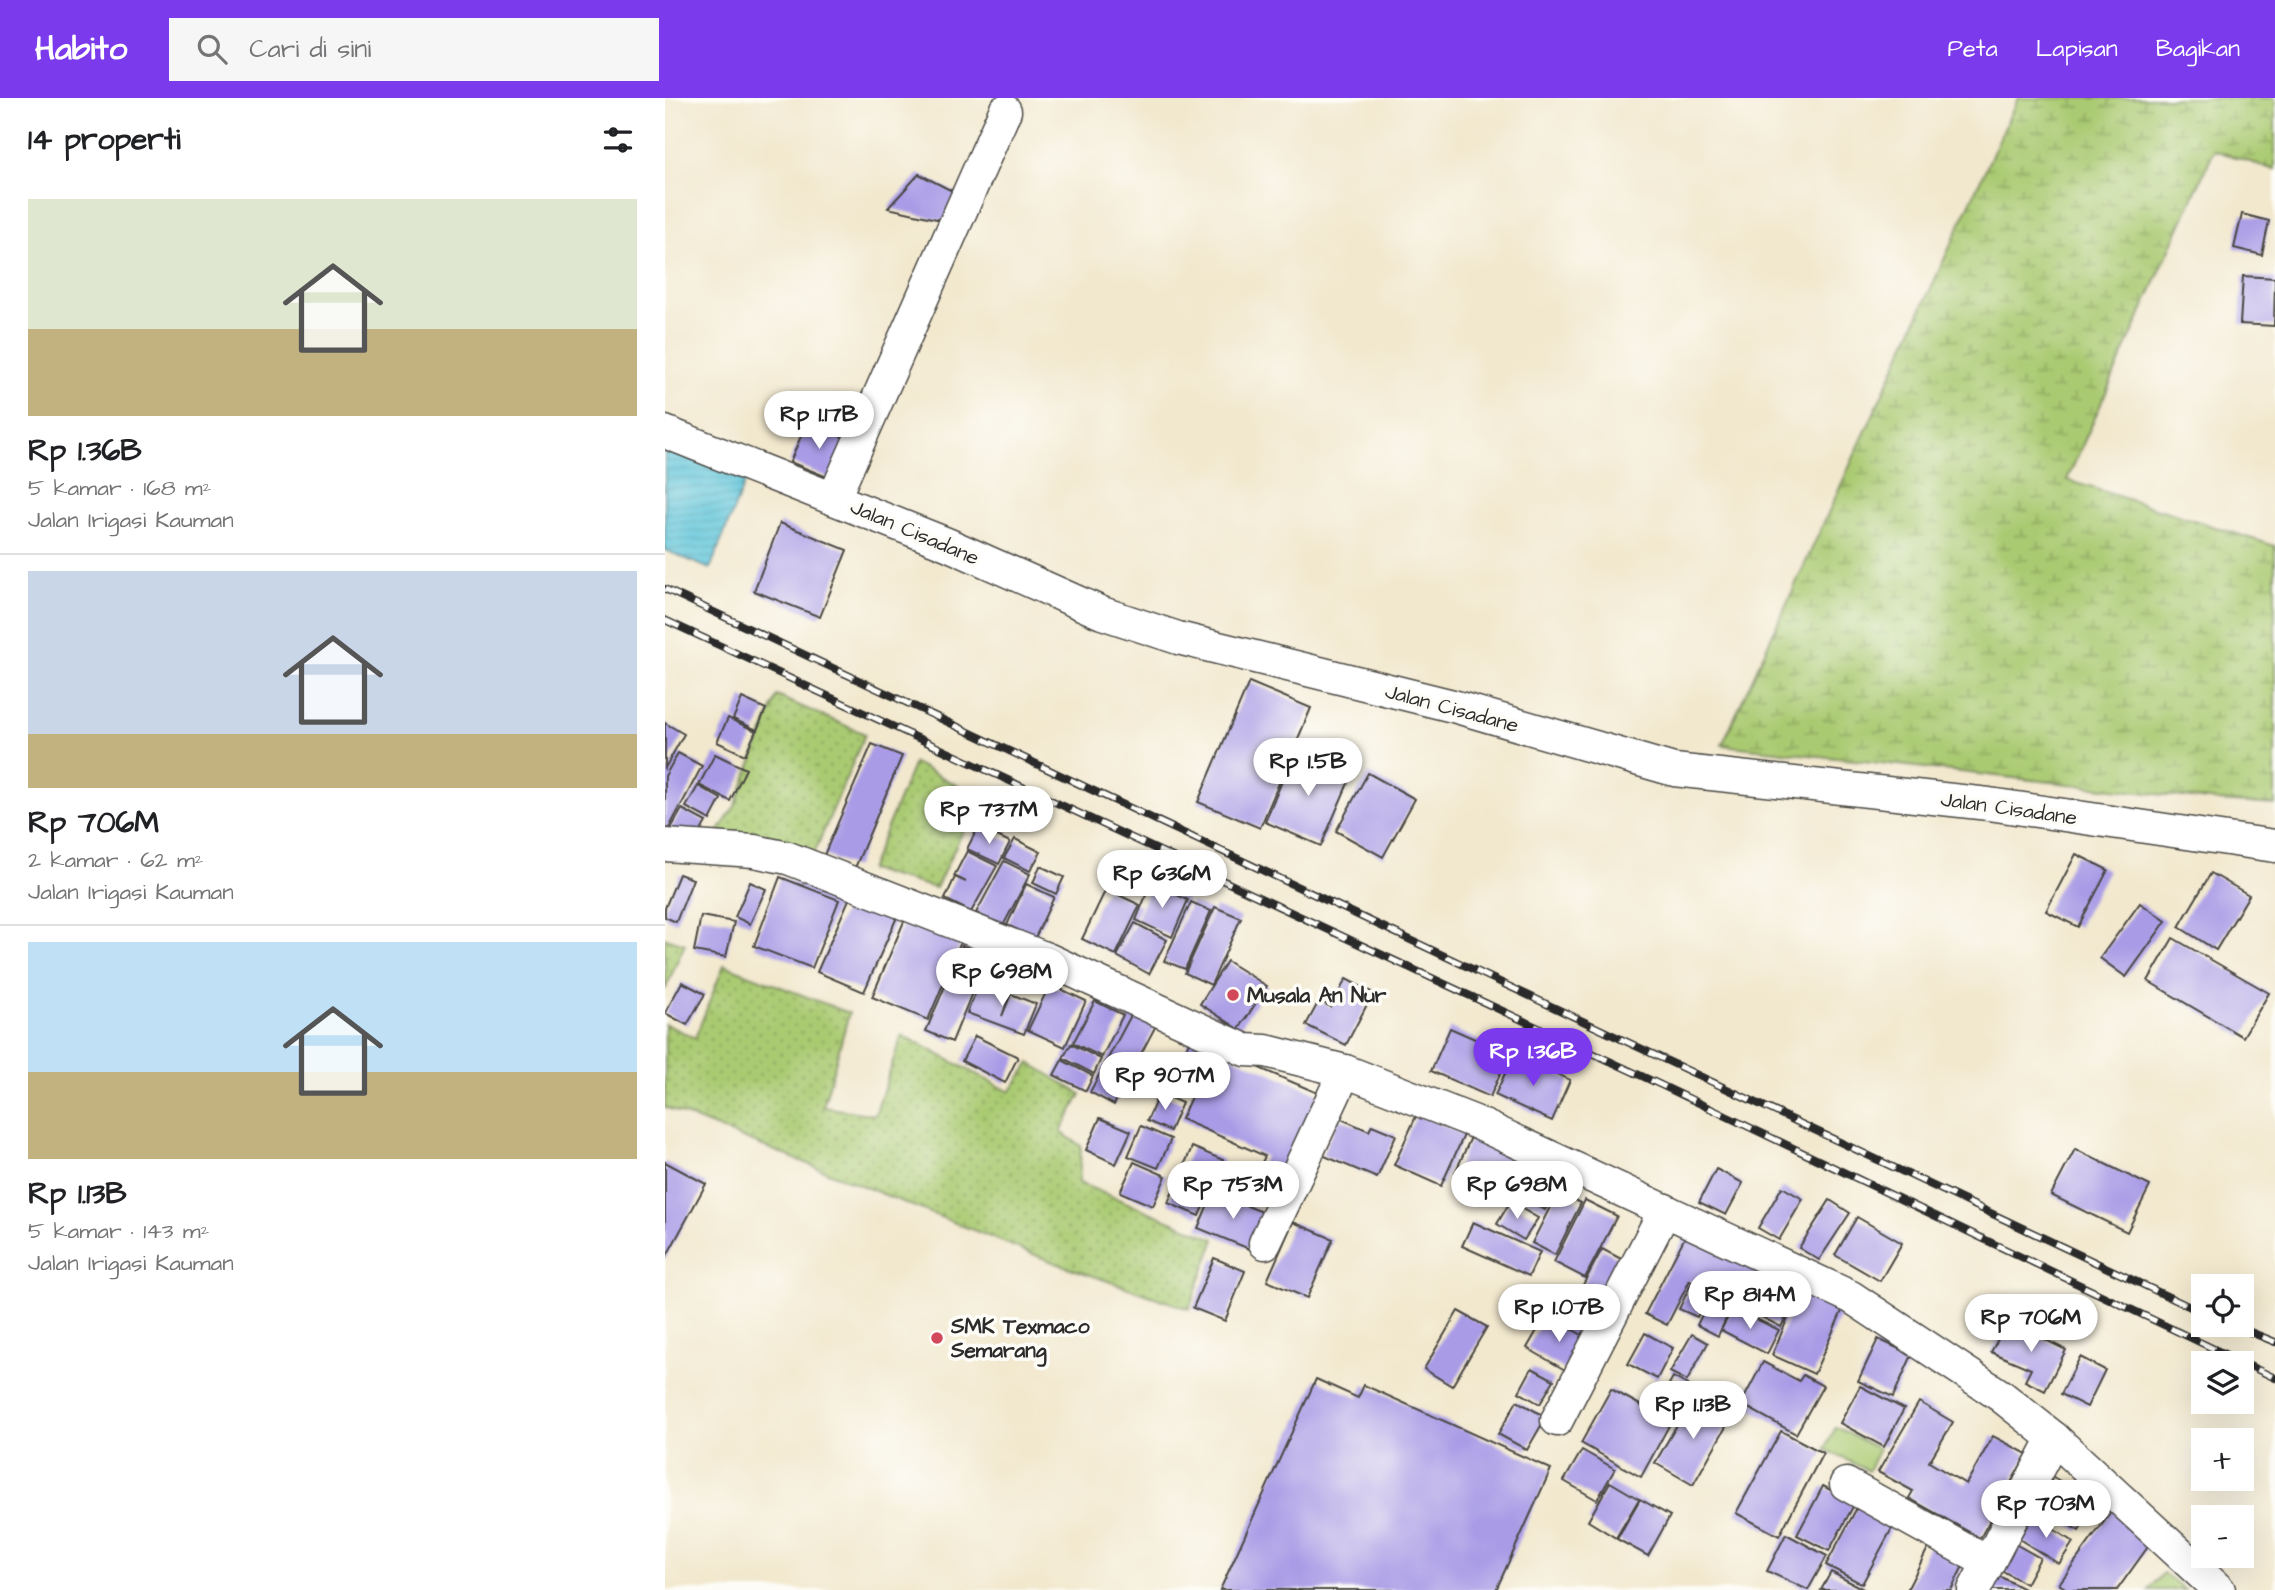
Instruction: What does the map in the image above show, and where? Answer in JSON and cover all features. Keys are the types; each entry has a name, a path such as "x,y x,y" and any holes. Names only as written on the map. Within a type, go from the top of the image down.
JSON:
{"street":[{"path":"834,498 1006,111"},
{"name":"Jalan Cisadane","path":"665,432 834,498 1102,613 1178,638 1453,706 1674,770 1989,804 2275,846"},
{"path":"665,845 754,851 788,858 1047,959 1245,1050 1266,1051 1345,1071 1475,1122 1851,1297 1990,1389 2055,1438 2219,1590"},
{"path":"1265,1243 1345,1071"},
{"path":"1557,1420 1665,1210"},
{"path":"1974,1590 2055,1438"},
{"path":"1846,1484 1987,1562"}],"green space":[{"path":"2018,98 2275,98 2275,170 2214,150 2067,480 2275,546 2275,805 2218,801 1722,745"},
{"path":"777,696 865,734 814,854 715,837 735,806"},
{"path":"914,763 979,797 936,888 869,870"},
{"path":"665,938 685,944 665,990"},
{"path":"724,965 849,1013 823,1107 875,1115 902,1035 1010,1092 1030,1063 1081,1094 1061,1132 1081,1146 1079,1183 1215,1239 1189,1309 1053,1262 665,1107 665,1024 695,1038"},
{"path":"1836,1427 1879,1449 1868,1471 1825,1449"},
{"path":"2163,1573 2185,1590 2149,1590"}],"water":[{"path":"665,448 746,479 710,569 665,550"}],"building":[{"path":"919,174 962,196 946,221 888,208"},
{"path":"2242,214 2269,221 2262,255 2234,248"},
{"path":"2243,276 2275,278 2274,326 2240,324"},
{"path":"807,422 848,439 832,479 790,462"},
{"path":"780,523 847,550 820,617 754,591"},
{"path":"1249,682 1311,708 1260,828 1198,802"},
{"path":"742,698 766,709 757,730 733,719"},
{"path":"728,718 756,731 745,755 717,742"},
{"path":"665,723 684,734 665,768"},
{"path":"872,744 902,756 855,868 824,855"},
{"path":"1295,750 1352,774 1321,846 1265,822"},
{"path":"678,753 702,766 668,830 665,828 665,776"},
{"path":"715,754 746,769 730,801 699,785"},
{"path":"1368,773 1415,799 1383,857 1336,831"},
{"path":"698,786 721,799 710,820 686,807"},
{"path":"682,809 706,822 693,845 669,832"},
{"path":"978,827 1010,842 999,864 967,849"},
{"path":"1015,839 1041,852 1030,871 1004,858"},
{"path":"967,851 997,866 971,912 945,899 955,877 966,882 954,876"},
{"path":"2076,854 2108,870 2078,927 2046,911"},
{"path":"1004,861 1030,874 1003,926 976,913"},
{"path":"1040,866 1064,877 1056,894 1033,883"},
{"path":"2211,873 2249,895 2216,950 2179,927"},
{"path":"679,874 693,879 676,922 665,917 665,908"},
{"path":"780,877 839,900 812,968 754,946"},
{"path":"750,882 766,889 750,924 735,917"},
{"path":"1151,883 1188,900 1172,937 1136,920"},
{"path":"1026,884 1054,897 1035,938 1007,925"},
{"path":"1106,889 1140,905 1116,955 1082,939"},
{"path":"850,897 897,917 864,992 817,972"},
{"path":"1191,902 1211,911 1185,969 1164,961"},
{"path":"2140,903 2166,921 2126,977 2100,958"},
{"path":"1215,907 1241,918 1211,985 1185,973"},
{"path":"701,916 734,922 726,957 694,951"},
{"path":"905,919 961,942 928,1020 872,997"},
{"path":"1135,923 1167,940 1149,974 1117,956"},
{"path":"2173,938 2269,993 2243,1037 2148,981"},
{"path":"962,946 987,956 952,1042 926,1031"},
{"path":"996,950 1023,961 1010,992 983,981"},
{"path":"1027,956 1053,967 1043,991 1017,980"},
{"name":"Musala An Nur","path":"1227,961 1267,986 1239,1029 1200,1004"},
{"path":"1346,979 1373,993 1346,1045 1306,1025 1319,1001 1331,1007"},
{"path":"682,982 705,994 687,1025 665,1013"},
{"path":"980,982 1010,994 1002,1016 1011,994 1036,1004 1024,1034 967,1013"},
{"path":"1050,984 1086,1001 1065,1047 1028,1030"},
{"path":"1095,1001 1123,1015 1102,1057 1073,1043"},
{"path":"1137,1004 1161,1016 1114,1105 1090,1092"},
{"path":"1450,1028 1509,1054 1490,1097 1431,1071"},
{"path":"1193,1032 1211,1040 1202,1062 1184,1054"},
{"path":"975,1036 1018,1057 1005,1083 962,1061"},
{"path":"1071,1044 1101,1059 1094,1074 1063,1058"},
{"path":"1213,1048 1327,1097 1283,1193 1254,1180 1265,1156 1181,1119"},
{"path":"1514,1054 1570,1080 1552,1121 1495,1095"},
{"path":"1062,1060 1093,1076 1086,1091 1054,1075"},
{"path":"1159,1093 1182,1103 1170,1131 1147,1121"},
{"path":"1417,1114 1464,1135 1441,1186 1394,1165"},
{"path":"1100,1118 1131,1131 1116,1164 1086,1150"},
{"path":"1339,1118 1369,1131 1372,1125 1396,1135 1377,1178 1322,1155"},
{"path":"1141,1126 1171,1139 1158,1168 1128,1156"},
{"path":"1471,1137 1522,1159 1506,1195 1455,1173"},
{"path":"1192,1147 1223,1160 1199,1216 1168,1203"},
{"path":"2075,1149 2150,1186 2127,1232 2051,1195"},
{"path":"1534,1152 1567,1169 1545,1210 1513,1193"},
{"path":"665,1162 706,1184 665,1259"},
{"path":"1134,1162 1166,1176 1153,1206 1120,1192"},
{"path":"1716,1169 1743,1183 1726,1215 1699,1202"},
{"path":"1782,1187 1803,1199 1779,1240 1758,1228"},
{"path":"1558,1191 1581,1203 1555,1255 1532,1243"},
{"path":"1213,1192 1267,1214 1252,1250 1198,1228"},
{"path":"1585,1200 1617,1216 1585,1278 1554,1262"},
{"path":"1830,1200 1850,1213 1819,1260 1799,1248"},
{"path":"1510,1202 1538,1218 1524,1240 1497,1224"},
{"path":"1857,1217 1902,1243 1880,1281 1835,1255"},
{"path":"1293,1222 1333,1239 1307,1298 1267,1281"},
{"path":"1473,1222 1540,1252 1529,1276 1462,1246"},
{"path":"1688,1231 1846,1302 1814,1374 1772,1355 1799,1292 1781,1327 1711,1291 1697,1317 1679,1309 1692,1282 1690,1280 1667,1325 1645,1314"},
{"path":"1602,1249 1627,1262 1593,1329 1567,1315"},
{"path":"1214,1258 1245,1271 1225,1321 1193,1308"},
{"path":"1712,1294 1733,1304 1718,1336 1697,1325"},
{"path":"1733,1308 1779,1330 1767,1354 1721,1330"},
{"path":"1458,1311 1487,1327 1452,1386 1424,1369"},
{"path":"1546,1315 1591,1340 1572,1374 1527,1348"},
{"path":"2022,1323 2036,1329 2034,1334 2066,1350 2045,1391 2025,1381 2031,1369 1991,1352 2003,1330 2015,1336"},
{"path":"1645,1333 1673,1348 1657,1379 1628,1364"},
{"path":"1692,1334 1708,1343 1687,1381 1670,1372"},
{"path":"1878,1339 1912,1355 1893,1397 1858,1381"},
{"path":"2080,1357 2105,1370 2087,1407 2061,1394"},
{"path":"1763,1362 1799,1381 1803,1375 1823,1386 1796,1434 1741,1404"},
{"path":"1532,1368 1554,1380 1540,1404 1519,1392"},
{"path":"1673,1377 1691,1387 1672,1421 1654,1411"},
{"path":"1316,1379 1358,1398 1364,1385 1551,1469 1496,1590 1220,1590"},
{"path":"1860,1386 1904,1409 1884,1447 1840,1423"},
{"path":"1611,1389 1671,1422 1641,1477 1581,1443"},
{"path":"1693,1397 1731,1418 1693,1485 1655,1463"},
{"path":"1517,1401 1546,1417 1527,1450 1498,1434"},
{"path":"1919,1402 1953,1422 1929,1462 1966,1484 1993,1436 2027,1454 1980,1538 1909,1498 1913,1491 1878,1472"},
{"path":"1781,1431 1823,1453 1779,1536 1736,1513"},
{"path":"1582,1450 1615,1469 1597,1500 1564,1481"},
{"path":"2053,1477 2096,1502 2079,1531 2037,1506"},
{"path":"1610,1482 1639,1499 1616,1538 1588,1521"},
{"path":"1823,1486 1855,1503 1829,1551 1797,1535"},
{"path":"1640,1499 1670,1516 1648,1556 1617,1539"},
{"path":"1860,1502 1896,1521 1862,1584 1826,1565"},
{"path":"2114,1508 2155,1537 2117,1590 2068,1590 2059,1584"},
{"path":"2033,1516 2073,1542 2059,1564 2019,1539"},
{"path":"1786,1534 1827,1556 1808,1590 1767,1571"},
{"path":"1934,1536 1969,1554 1951,1590 1907,1590"},
{"path":"2008,1540 2040,1558 2026,1584 1994,1566"},
{"path":"1989,1571 2026,1590 1979,1590"},
{"path":"1831,1572 1865,1590 1821,1590"}],"railway":[{"path":"665,589 2191,1307"},
{"path":"665,620 1661,1085 2275,1378"},
{"path":"2254,1334 2275,1342"}],"place":[{"name":"Musala An Nur","path":"1233,995"},
{"name":"SMK Texmaco Semarang","path":"937,1338"}]}
